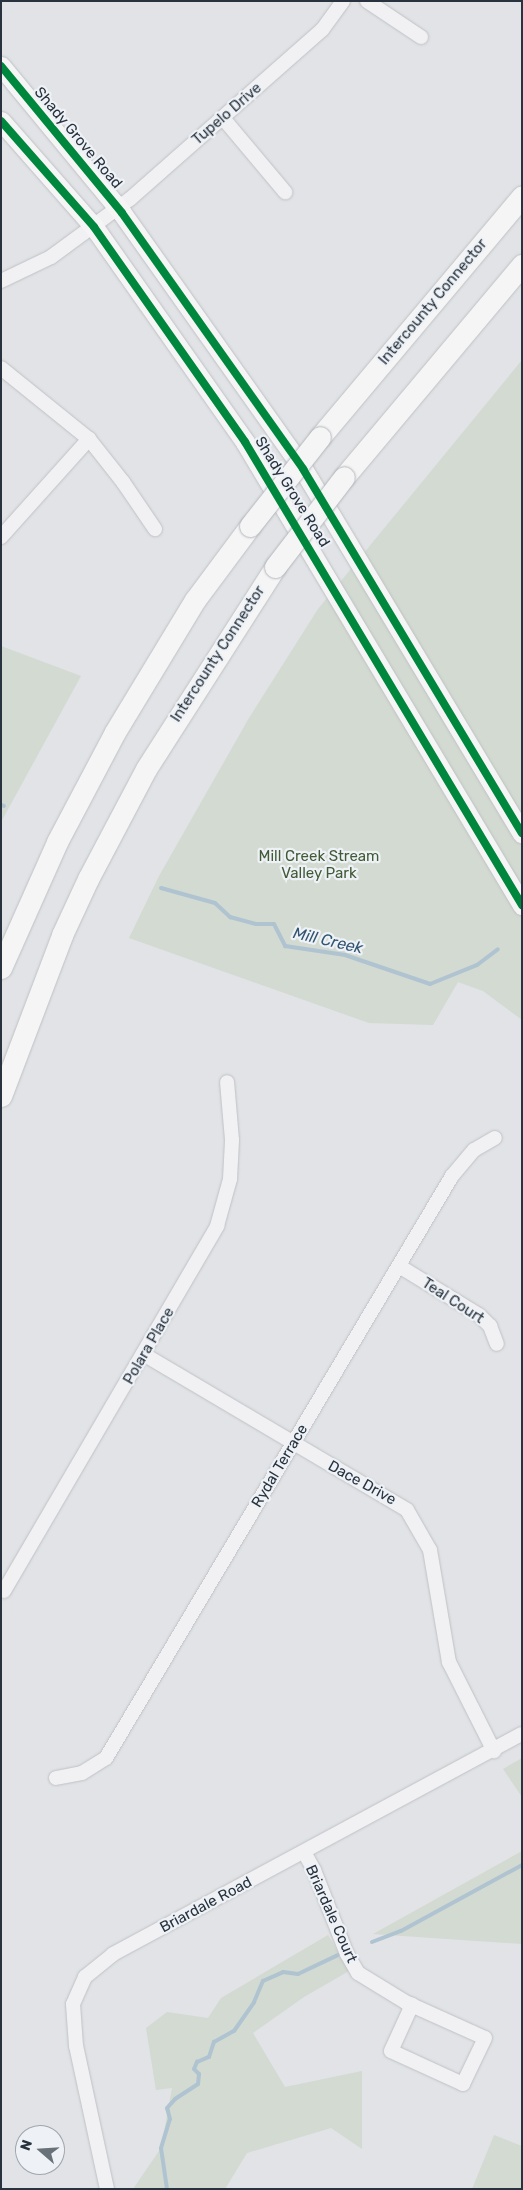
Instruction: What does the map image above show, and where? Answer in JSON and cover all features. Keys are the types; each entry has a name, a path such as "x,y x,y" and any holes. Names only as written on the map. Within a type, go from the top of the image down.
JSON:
{"highway":[{"name":"Intercounty Connector","path":"1,968 57,842 115,732 195,600 320,437 522,196"},
{"name":"Intercounty Connector","path":"1,1096 62,935 88,879 146,769 275,566 344,477 522,265"}],"main road":[{"name":"Shady Grove Road","path":"1,66 105,217 245,442 522,905"},
{"name":"Shady Grove Road","path":"1,120 105,217 303,468 522,833"}],"street":[{"name":"Tupelo Drive","path":"1,281 51,257 105,217 223,118 322,30 343,1"},
{"path":"367,1 421,37"},
{"path":"223,118 285,192"},
{"path":"1,368 89,440 123,482 155,530"},
{"path":"1,537 89,440"},
{"name":"Polara Place","path":"4,1591 145,1355 217,1226 230,1179 232,1140 227,1082"},
{"name":"Rydal Terrace","path":"56,1778 82,1773 106,1758 452,1176 474,1150 495,1138"},
{"name":"Teal Court","path":"399,1266 479,1315 490,1326 497,1344"},
{"name":"Dace Drive","path":"145,1355 292,1445 396,1502 407,1510 423,1534 430,1550 449,1662 494,1751"},
{"name":"Briardale Road","path":"107,2189 76,2046 72,2004 85,1977 113,1954 494,1751 522,1734"},
{"name":"Briardale Court","path":"304,1852 314,1870 347,1954 358,1973 412,2005 485,2038 464,2084 391,2051 412,2005"}],"green space":[{"name":"Mill Creek Stream Valley Park","path":"522,360 522,1020 483,991 458,982 433,1025 369,1023 129,938 159,876 249,718 318,609"},
{"path":"1,646 81,676 1,822"},
{"path":"522,1758 522,1797 503,1769"},
{"path":"522,1851 522,1944 373,1934"},
{"path":"328,1935 349,1971 304,1997 253,2033 285,2087 362,2071 362,2149 331,2128 247,2153 225,2189 133,2189 161,2148 172,2088 156,2090 146,2028 167,2012 208,2018 221,1998"},
{"path":"494,2135 522,2146 522,2189 472,2189"}],"waterway":[{"name":"Mill Creek","path":"161,888 215,903 230,917 256,924 274,924 285,946 345,955 430,984 477,965 498,949"},
{"path":"372,1942 401,1931 522,1865"},
{"path":"167,2189 161,2148 170,2119 167,2108 175,2099 198,2084 199,2074 194,2069 197,2062 209,2057 214,2042 234,2031 254,2002 263,1981 283,1972 298,1974 338,1955"}],"cycle path":[{"path":"1,66 122,213 303,469 522,833"},
{"path":"1,121 94,227 245,442 522,905"}]}
